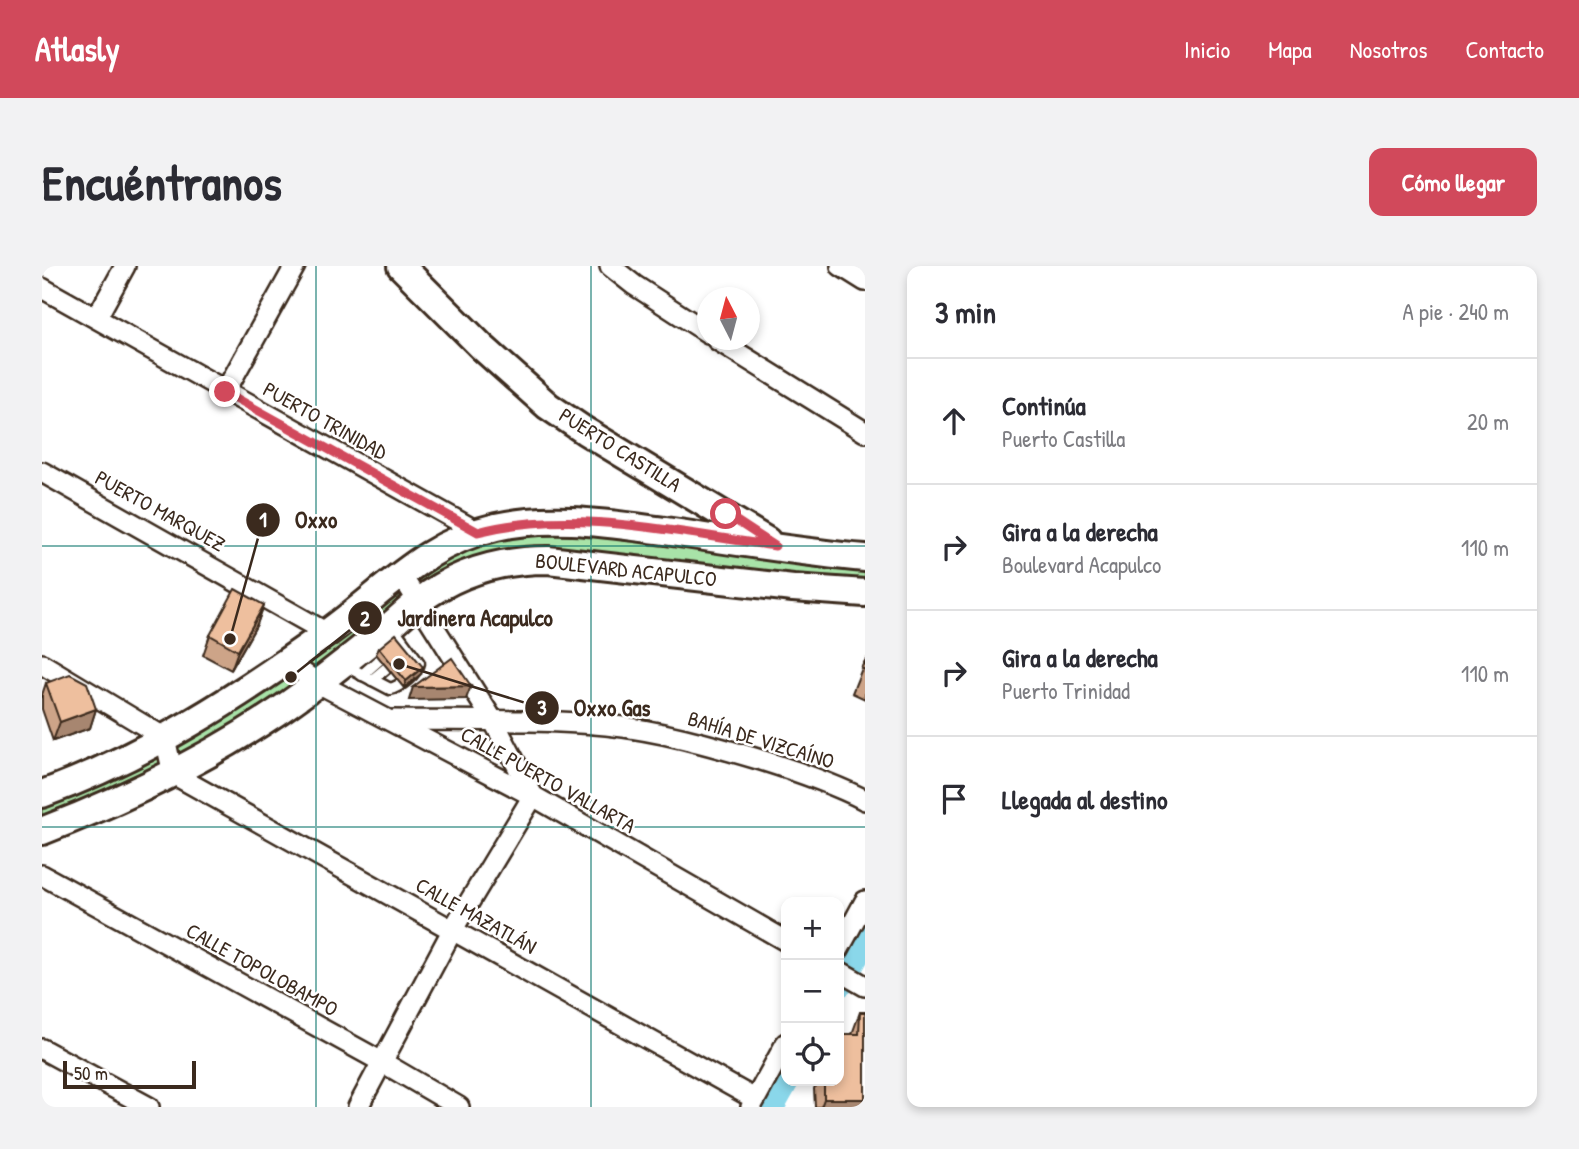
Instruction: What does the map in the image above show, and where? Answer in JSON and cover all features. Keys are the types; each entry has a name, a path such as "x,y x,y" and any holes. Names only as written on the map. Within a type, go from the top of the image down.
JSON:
{"main road":[{"name":"PUERTO CASTILLA","path":"401,266 482,347 548,405 585,431 859,595"},
{"name":"BOULEVARD ACAPULCO","path":"42,794 109,767 165,738 327,633 400,573 436,550 478,532 499,526 539,522 594,523 865,558"},
{"path":"593,565 594,523"},
{"name":"BOULEVARD ACAPULCO","path":"42,831 173,774 278,712 318,683 352,669 397,633 418,602 456,579 500,564 548,560 859,595"}],"street":[{"path":"97,317 125,266"},
{"path":"225,392 295,266"},
{"path":"610,266 697,326"},
{"path":"841,266 865,281"},
{"name":"PUERTO TRINIDAD","path":"42,288 478,532"},
{"path":"733,350 865,432"},
{"name":"PUERTO MARQUEZ","path":"42,472 327,633"},
{"path":"358,1107 453,929 533,796 494,722 400,573"},
{"name":"CALLE PUERTO VALLARTA","path":"286,661 318,683 533,796 781,938"},
{"path":"42,664 165,738 173,774"},
{"name":"BAHÍA DE VIZCAÍNO","path":"389,720 608,725 730,751 790,770 865,800"},
{"name":"CALLE MAZATLÁN","path":"173,774 453,929 753,1103"},
{"name":"CALLE TOPOLOBAMPO","path":"42,875 459,1107"},
{"path":"844,939 865,901"},
{"path":"42,1049 149,1107"},
{"path":"753,1103 781,1052"}],"lane":[{"path":"352,669 387,688 396,688 419,667 419,663 397,633"},
{"path":"377,683 412,653"}],"green space":[{"path":"549,531 865,569 865,592 512,554 218,743 42,823 42,802 465,544"}],"building":[{"path":"235,589 264,605 238,651 210,635"},
{"path":"396,634 423,667 406,681 379,648"},
{"path":"452,658 471,686 413,687"},
{"path":"70,674 87,683 96,709 60,722 46,683"},
{"path":"860,1012 865,1012 865,1099 824,1099 824,1086 844,1086 844,1034 859,1034"}],"waterway":[{"path":"844,972 865,933"},
{"path":"768,1107 781,1084"}],"place":[{"name":"Oxxo","path":"230,639"},
{"name":"Oxxo Gas","path":"399,664"},
{"name":"Jardinera Acapulco","path":"291,677"}],"route":[{"path":"225,392 478,532 499,526 557,521 594,523 775,546 726,514"}]}
